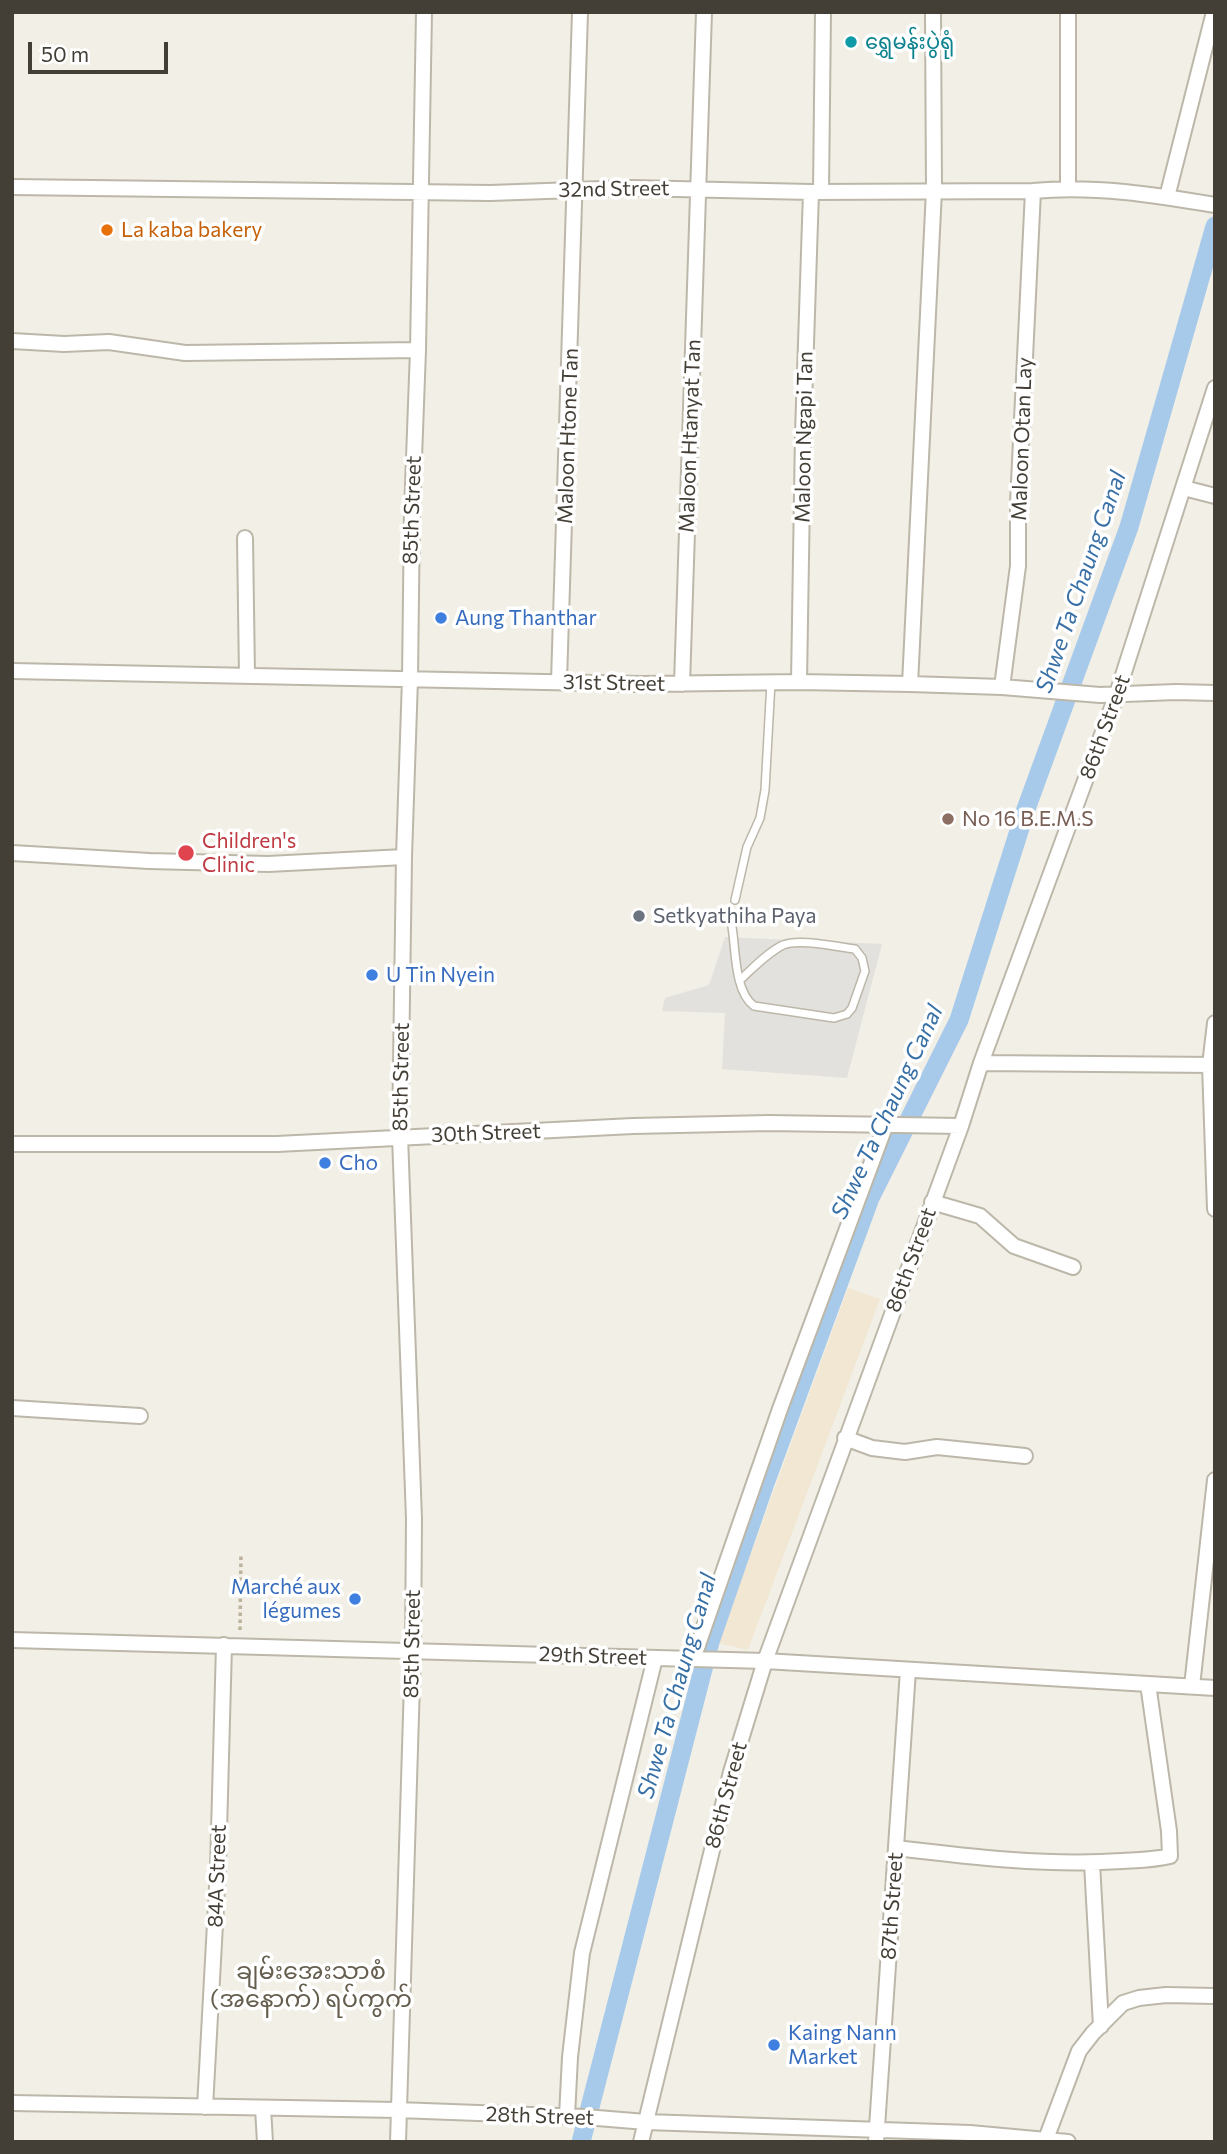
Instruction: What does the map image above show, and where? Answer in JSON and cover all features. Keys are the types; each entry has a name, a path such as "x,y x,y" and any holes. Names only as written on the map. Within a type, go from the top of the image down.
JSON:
{"street":[{"name":"85th Street","path":"398,2142 413,1650 414,1520 400,1136 424,12"},
{"name":"Maloon Htone Tan","path":"559,681 580,12"},
{"name":"Maloon Htanyat Tan","path":"682,684 704,12"},
{"name":"Maloon Ngapi Tan","path":"799,682 803,434 823,12"},
{"path":"910,684 934,190 933,12"},
{"path":"1068,12 1068,187"},
{"path":"1167,197 1214,12"},
{"name":"32nd Street","path":"12,187 490,193 697,188 816,192 1033,191 1068,187 1167,197 1215,205"},
{"name":"Maloon Otan Lay","path":"1002,687 1018,566 1018,503 1033,191"},
{"path":"12,341 65,344 109,342 185,354 418,350"},
{"name":"86th Street","path":"641,2142 730,1773 765,1661 1117,694 1215,387"},
{"path":"1184,488 1215,496"},
{"path":"245,537 247,676"},
{"name":"31st Street","path":"12,671 682,684 910,684 1002,687 1100,695 1215,693"},
{"path":"12,853 149,862 268,864 404,856"},
{"path":"1215,1023 1212,1065 1215,1209"},
{"path":"981,1063 1212,1065"},
{"path":"694,1659 780,1409 893,1124"},
{"name":"30th Street","path":"12,1144 277,1144 633,1126 961,1126"},
{"path":"932,1202 980,1216 1014,1247 1073,1267"},
{"path":"12,1408 140,1416"},
{"path":"845,1438 872,1448 905,1452 937,1447 1025,1456"},
{"path":"1192,1686 1215,1480"},
{"name":"29th Street","path":"12,1640 765,1661 1215,1688"},
{"name":"84A Street","path":"205,2107 218,1869 224,1646"},
{"path":"567,2116 574,2016 584,1942 655,1658"},
{"name":"87th Street","path":"877,2135 908,1670"},
{"path":"896,1848 978,1857 1091,1863 1170,1856 1169,1831 1148,1684"},
{"path":"1091,1863 1101,2025"},
{"path":"1046,2140 1079,2051 1123,2003 1166,1995 1215,1996"},
{"name":"28th Street","path":"12,2103 585,2116 877,2135 970,2133 1068,2142"},
{"path":"263,2108 265,2142"}],"lane":[{"path":"735,900 747,847 760,818 765,790 771,682"},
{"path":"732,927 740,980 747,1001 754,1006 834,1018 847,1014 852,1008 865,971 862,958 855,949 797,943 785,944 771,953 740,980"}],"path":[{"path":"240,1646 241,1554"}],"shaded area":[{"path":"725,937 882,944 847,1078 722,1069 725,1013 662,1011 665,998 709,985"},
{"path":"848,1288 880,1299 748,1650 718,1643"}],"waterway":[{"name":"Shwe Ta Chaung Canal","path":"581,2142 710,1642 870,1198 959,1020 1026,809 1129,527 1215,226"}],"place":[{"name":"ရွှေမန်းပွဲရုံ","path":"851,42"},
{"name":"La kaba bakery","path":"107,230"},
{"name":"Aung Thanthar","path":"441,618"},
{"name":"No 16 B.E.M.S","path":"948,819"},
{"name":"Children's Clinic","path":"186,853"},
{"name":"Setkyathiha Paya","path":"639,916"},
{"name":"U Tin Nyein","path":"372,975"},
{"name":"Cho","path":"325,1163"},
{"name":"Marché aux légumes","path":"355,1599"},
{"name":"Kaing Nann Market","path":"774,2045"}],"district":[{"name":"ချမ်းအေးသာစံ (အနောက်) ရပ်ကွက်","path":"311,1985"}]}
